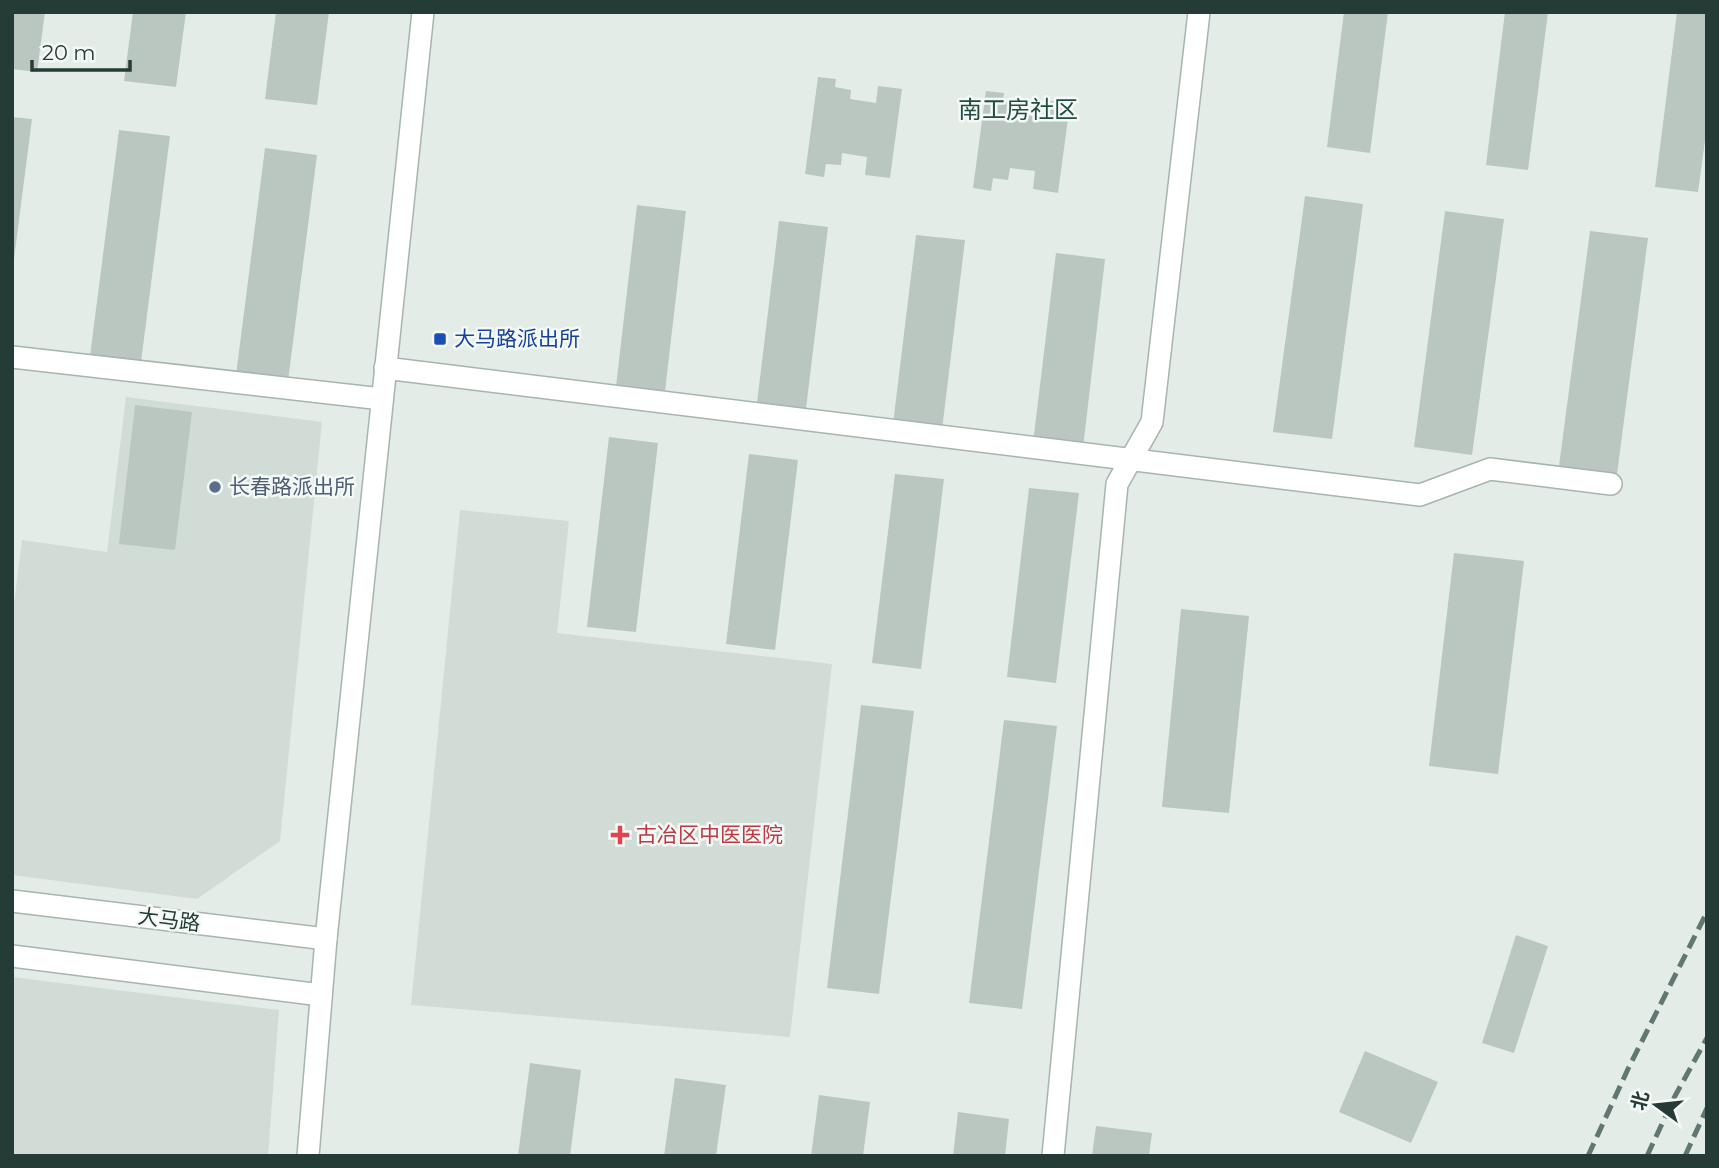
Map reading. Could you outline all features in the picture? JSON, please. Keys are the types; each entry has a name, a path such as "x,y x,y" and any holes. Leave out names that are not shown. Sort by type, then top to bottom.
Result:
{"street":[{"path":"308,1156 326,939 423,12"},
{"path":"1053,1156 1117,484 1152,422 1199,12"},
{"path":"12,357 382,399"},
{"path":"385,368 1420,495 1490,469 1611,484"},
{"name":"大马路","path":"12,901 326,939"},
{"path":"12,956 321,995"}],"shaded area":[{"path":"126,397 322,422 280,841 197,899 12,875 12,620 22,540 107,552"},
{"name":"古冶区中医医院","path":"460,510 569,521 557,633 832,664 790,1037 411,1005"},
{"path":"12,977 279,1010 268,1156 12,1156"}],"building":[{"path":"12,12 45,12 37,72 12,69"},
{"path":"133,12 186,12 176,87 124,81"},
{"path":"276,12 329,12 317,105 265,99"},
{"path":"1344,12 1388,12 1370,153 1327,147"},
{"path":"1505,12 1548,12 1528,170 1486,165"},
{"path":"1677,12 1707,12 1707,126 1698,192 1655,187"},
{"path":"818,77 836,79 835,87 851,90 850,99 876,103 878,86 902,89 890,178 865,175 867,157 842,153 841,165 826,164 824,177 805,174"},
{"path":"986,91 1004,93 1003,101 1018,104 1017,114 1043,117 1045,100 1070,104 1058,193 1033,189 1035,171 1010,168 1008,180 993,178 991,191 973,188"},
{"path":"12,117 32,119 14,259 12,259"},
{"path":"119,130 170,136 141,362 90,356"},
{"path":"265,148 317,155 288,381 236,375"},
{"path":"1305,196 1363,204 1332,439 1273,432"},
{"path":"637,205 686,211 664,400 615,395"},
{"path":"1445,211 1504,219 1472,455 1414,447"},
{"path":"779,221 828,227 805,417 756,411"},
{"path":"1590,231 1648,238 1617,474 1559,466"},
{"path":"916,235 965,240 942,430 893,424"},
{"path":"1056,253 1105,259 1083,448 1033,443"},
{"name":"长春路派出所","path":"135,405 192,412 175,550 119,544"},
{"path":"609,437 658,443 636,632 587,627"},
{"path":"749,454 798,460 775,650 726,644"},
{"path":"895,474 944,479 921,669 872,663"},
{"path":"1029,488 1079,493 1056,683 1007,677"},
{"path":"1454,553 1524,561 1498,774 1429,766"},
{"path":"1181,609 1249,616 1229,813 1162,807"},
{"path":"861,705 914,711 879,994 827,988"},
{"path":"1004,720 1057,726 1022,1009 969,1003"},
{"path":"1516,935 1548,946 1514,1053 1482,1043"},
{"path":"1365,1051 1438,1082 1411,1143 1339,1112"},
{"path":"530,1063 581,1070 570,1156 518,1156"},
{"path":"675,1078 726,1085 716,1156 664,1156"},
{"path":"819,1095 870,1102 863,1156 811,1156"},
{"path":"958,1112 1009,1119 1005,1156 953,1156"},
{"path":"1096,1126 1152,1133 1149,1156 1092,1156"}],"railway":[{"path":"1588,1156 1628,1069 1707,912"},
{"path":"1647,1156 1675,1096 1707,1038"},
{"path":"1685,1156 1707,1108"}],"place":[{"name":"大马路派出所","path":"440,339"},
{"name":"长春路派出所","path":"215,487"},
{"name":"古冶区中医医院","path":"620,835"}],"district":[{"name":"南工房社区","path":"1018,110"}]}
